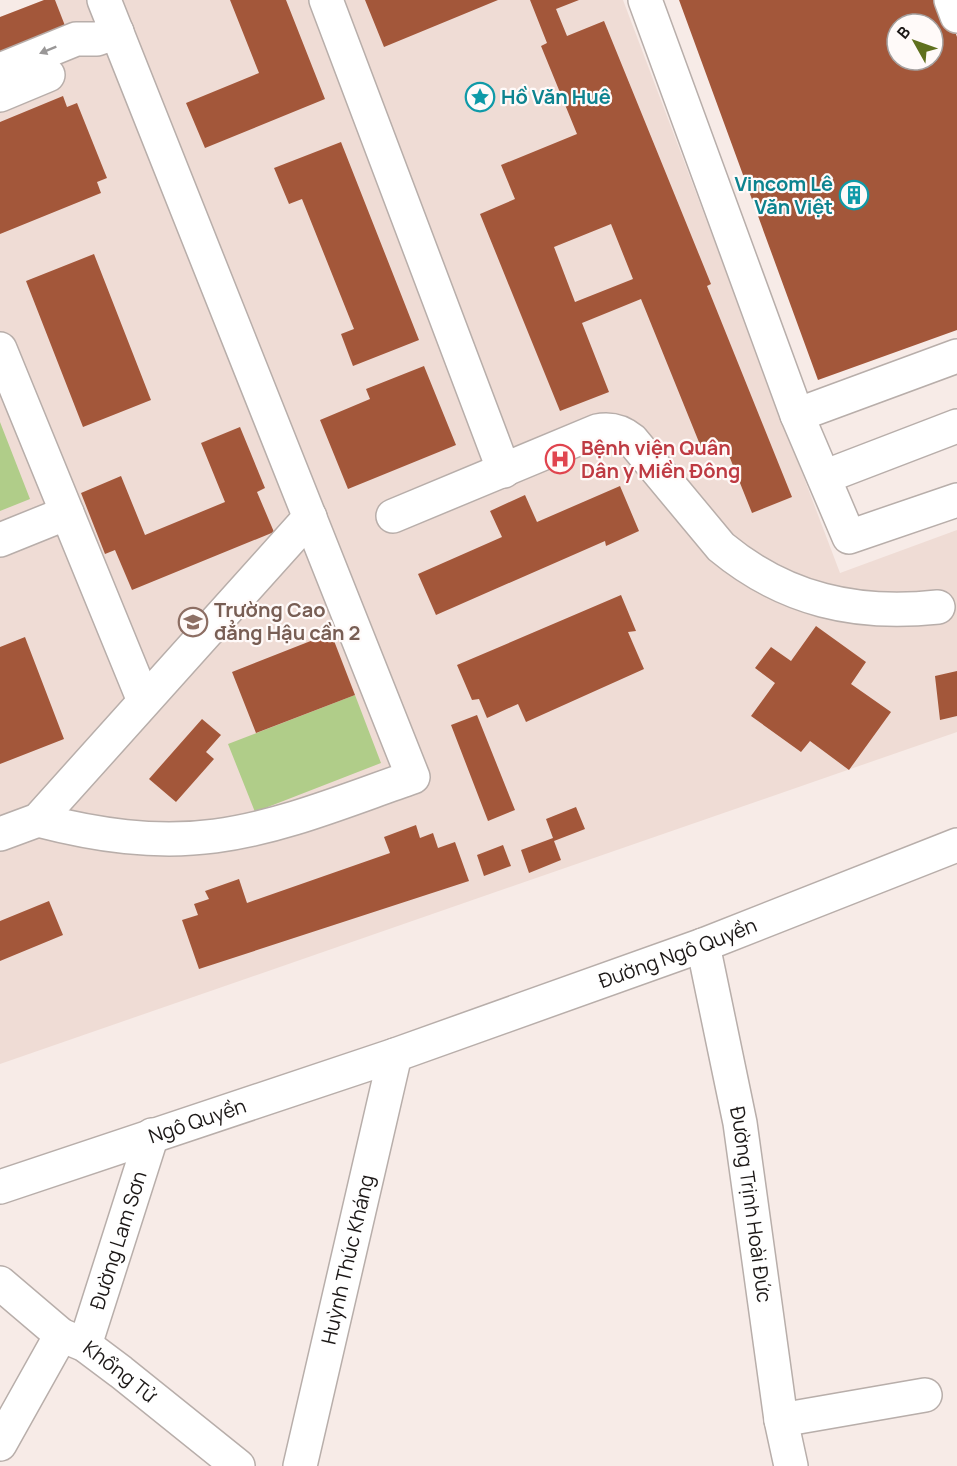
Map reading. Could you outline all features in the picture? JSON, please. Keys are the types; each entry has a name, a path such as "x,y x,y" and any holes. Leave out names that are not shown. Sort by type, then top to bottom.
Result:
{"street":[{"path":"38,820 74,830 119,837 147,839 215,836 277,823 413,777 310,517 107,35 104,0"},
{"path":"326,0 504,471"},
{"path":"645,0 797,415 849,537 957,500"},
{"path":"951,0 957,16"},
{"path":"0,70 76,39 107,35"},
{"path":"0,95 80,62 107,35"},
{"path":"0,349 144,701"},
{"path":"797,415 957,356"},
{"path":"824,477 957,426"},
{"path":"393,516 597,431 614,430 624,433 633,440 721,547 763,576 790,590 848,607 908,610 938,607"},
{"path":"0,540 67,513"},
{"path":"0,834 38,820 310,517"},
{"name":"Đường Ngô Quyền","path":"395,1055 703,945 957,845"},
{"name":"Đường Trịnh Hoài Đức","path":"703,945 740,1123 781,1420 791,1466"},
{"name":"Ngô Quyền","path":"0,1187 395,1055"},
{"name":"Huỳnh Thúc Kháng","path":"300,1466 395,1055"},
{"name":"Đường Lam Sơn","path":"0,1444 73,1340 152,1135"},
{"name":"Khổng Tử","path":"7,1300 121,1372 221,1460"},
{"path":"781,1420 924,1395"}],"shaded area":[{"path":"44,0 623,0 840,573 957,530 957,732 0,1064 0,17"}],"green space":[{"path":"0,422 30,499 0,511"},
{"path":"355,695 381,763 255,812 228,744"}],"building":[{"path":"44,0 55,0 69,36 0,64 0,17"},
{"path":"230,0 286,0 325,99 205,148 186,103 259,73"},
{"path":"365,0 498,0 384,47"},
{"path":"530,0 579,0 556,9 567,36 604,21 711,284 707,286 792,497 752,513 726,448 705,457 641,299 582,323 609,392 560,411 480,214 515,199 501,165 577,134 541,46 547,43","holes":["611,224 633,279 575,302 554,247"]},
{"name":"Vincom Lê Văn Việt","path":"679,0 944,0 957,37 957,330 818,380"},
{"path":"63,96 67,107 77,103 107,178 97,182 101,193 0,234 0,122"},
{"path":"341,142 419,340 353,366 341,334 354,329 302,199 289,204 274,168"},
{"path":"94,254 151,400 83,427 26,281"},
{"path":"424,366 456,445 348,489 320,420 370,399 366,389"},
{"path":"240,427 265,488 257,492 274,532 132,590 115,550 105,554 81,493 121,476 145,535 225,502 201,443"},
{"path":"620,486 639,531 606,546 605,541 436,615 418,574 502,537 490,511 525,495 537,522"},
{"path":"621,595 636,631 628,632 644,669 526,722 518,704 487,718 479,699 472,700 457,665"},
{"path":"816,626 866,662 851,684 891,712 849,770 810,741 801,752 751,716 775,683 755,668 771,647 791,661"},
{"path":"331,633 355,695 256,733 232,672"},
{"path":"25,637 64,739 0,764 0,647"},
{"path":"957,671 957,716 940,720 935,676"},
{"path":"477,715 515,810 488,821 451,725"},
{"path":"202,719 221,735 206,752 214,759 176,802 149,779"},
{"path":"576,807 585,829 554,841 561,860 529,873 521,850 553,838 546,819"},
{"path":"416,825 420,838 433,833 438,848 455,842 469,881 199,969 182,920 198,915 194,904 209,899 205,891 239,879 247,903 390,853 384,837"},
{"path":"503,845 511,866 484,876 477,855"},
{"path":"49,901 63,935 0,961 0,921"}],"place":[{"name":"Hồ Văn Huê","path":"480,97"},
{"name":"Vincom Lê Văn Việt","path":"854,195"},
{"name":"Bệnh viện Quân Dân y Miền Đông","path":"560,459"},
{"name":"Trường Cao đẳng Hậu cần 2","path":"193,622"}]}
